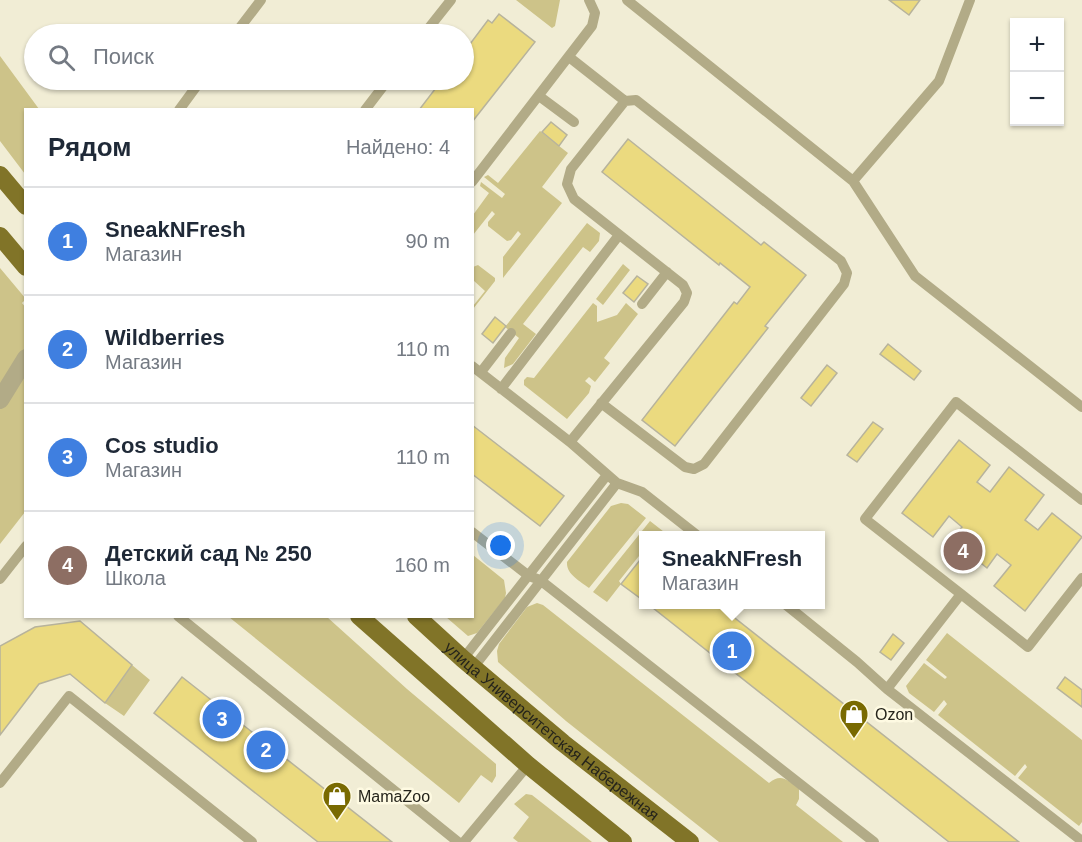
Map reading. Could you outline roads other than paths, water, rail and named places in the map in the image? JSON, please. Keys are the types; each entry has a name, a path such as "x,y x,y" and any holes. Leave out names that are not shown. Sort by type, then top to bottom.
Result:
{"main road":[{"path":"0,175 24,205"},
{"path":"0,236 24,265"},
{"path":"361,618 528,765 623,842"},
{"name":"улица Университетская Набережная","path":"418,618 468,664 690,842"}],"street":[{"path":"0,399 24,361"}],"lane":[{"path":"243,24 261,0"},
{"path":"432,24 451,0"},
{"path":"474,179 592,26 595,13 590,0"},
{"path":"627,0 853,181 915,276 1082,407"},
{"path":"853,181 939,81 970,0"},
{"path":"569,57 625,101 636,100 841,261 847,273 844,284 704,464 694,469 685,467 601,403"},
{"path":"180,108 194,90"},
{"path":"367,108 380,90"},
{"path":"539,96 574,122"},
{"path":"570,442 684,302 687,293 683,285 574,199 567,184 571,170 625,101"},
{"path":"501,389 619,236"},
{"path":"642,304 667,272"},
{"path":"511,333 476,369 570,442 617,483 642,492 692,531"},
{"path":"1082,500 956,402 865,519 1028,647 1082,578"},
{"path":"468,664 529,576 607,475"},
{"path":"468,664 540,580 617,483"},
{"path":"474,534 529,576 540,580 874,842"},
{"path":"0,579 24,549"},
{"path":"886,689 961,594"},
{"path":"791,609 857,662 886,689 1082,842"},
{"path":"180,618 458,842"},
{"path":"0,783 69,696 252,842"},
{"path":"464,842 528,765"}],"place":[{"name":"Детский сад № 250","path":"963,551"},
{"name":"SneakNFresh","path":"732,651"},
{"name":"Cos studio","path":"222,719"},
{"name":"Ozon","path":"854,740"},
{"name":"Wildberries","path":"266,750"},
{"name":"MamaZoo","path":"337,822"}]}
